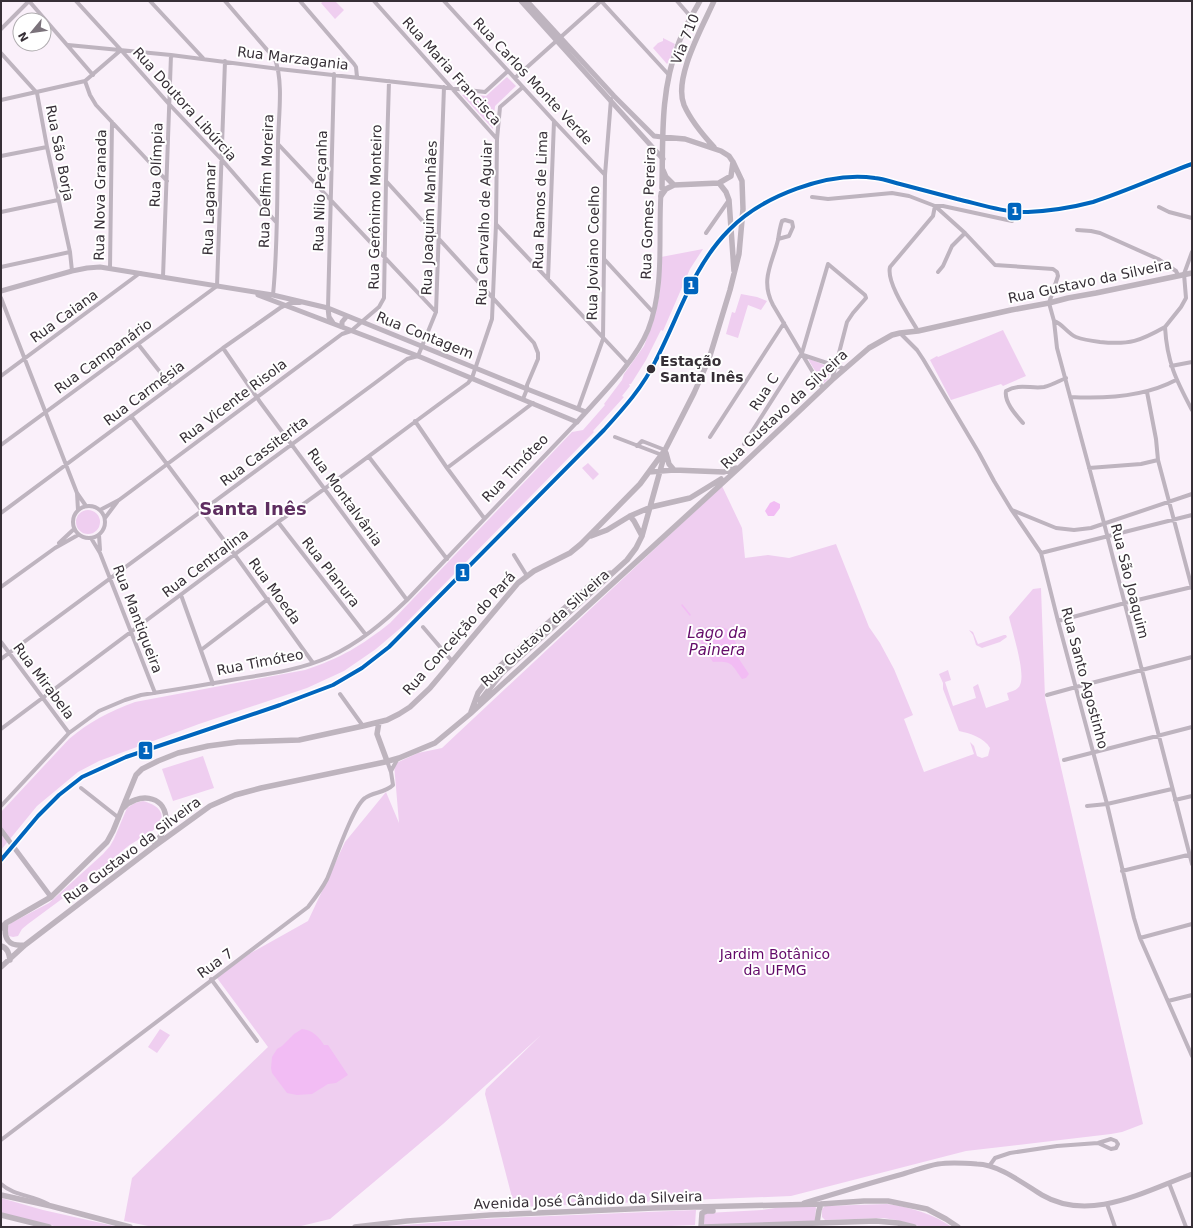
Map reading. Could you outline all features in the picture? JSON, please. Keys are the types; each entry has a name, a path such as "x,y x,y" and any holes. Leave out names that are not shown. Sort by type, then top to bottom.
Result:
{"main road":[{"name":"Rua Gomes Pereira","path":"662,188 662,137 665,98 669,75 678,44 700,1"},
{"name":"Via 710","path":"714,1 686,64 681,94 683,104 693,122 716,148"},
{"path":"661,196 666,189 674,185 719,183 731,176 733,162 726,154 716,148 685,139 662,137"},
{"name":"Rua Conceição do Pará","path":"1,928 6,923 51,896 107,842 133,781 142,769 178,753 208,746 238,742 299,740 379,722 399,714 430,688 518,583 527,576 570,553 588,537 640,484 664,453 694,393 709,358 734,275 742,233 743,209 742,181 733,162"},
{"path":"662,168 666,177 674,185"},
{"path":"719,183 726,192 729,200 734,275"},
{"name":"Rua Gustavo da Silveira","path":"1,967 25,945 152,848 210,806 235,795 260,788 398,758 434,743 470,714 832,380 869,348 892,335 900,333 918,332 1011,310 1192,273"},
{"path":"664,453 669,464 674,470"},
{"name":"Rua Gustavo da Silveira","path":"470,714 501,674 627,560 636,548 642,536 651,508 664,453"},
{"path":"649,472 674,470 724,472 738,468"},
{"path":"588,537 607,530 630,516 651,508 690,498 738,468"},
{"path":"630,516 642,536"},
{"path":"379,722 377,734 387,761"},
{"path":"121,810 126,805 145,797 161,806 166,823 163,831 152,848"},
{"path":"6,923 4,934 9,942 19,946 25,945"},
{"path":"1,946 8,951 10,960"},
{"path":"1,1195 51,1206 130,1227"},
{"name":"Avenida José Cândido da Silveira","path":"356,1227 407,1220 490,1215 654,1208 732,1207 888,1201 926,1209 958,1227"},
{"path":"817,1225 818,1210 821,1204"},
{"path":"701,1227 702,1212 725,1210 732,1207"},
{"path":"1,1215 49,1227"},
{"path":"704,1227 817,1225 876,1221 898,1223 914,1227"}],"street":[{"path":"1,28 29,1 93,75"},
{"name":"Rua Doutora Libúrcia","path":"76,1 222,160 277,223"},
{"path":"150,1 203,58"},
{"path":"225,1 275,59 279,68"},
{"path":"300,1 354,64 356,67 356,77"},
{"name":"Rua Maria Francisca","path":"374,1 497,139"},
{"name":"Rua Carlos Monte Verde","path":"444,1 554,121 606,175"},
{"path":"521,1 612,98 663,160"},
{"path":"527,1 558,39"},
{"path":"515,78 601,1 669,75"},
{"path":"677,1 691,17"},
{"name":"Rua Marzagania","path":"68,45 171,54 389,82 485,92 508,71"},
{"path":"1,100 85,82 121,50"},
{"name":"Rua São Borja","path":"1,53 37,93 70,252 72,271"},
{"name":"Rua Olímpia","path":"163,277 171,54"},
{"name":"Rua Lagamar","path":"217,286 224,61"},
{"name":"Rua Delfim Moreira","path":"272,295 277,223 279,68"},
{"name":"Rua Nilo Peçanha","path":"328,308 334,74"},
{"path":"85,82 92,100 167,181"},
{"name":"Rua Gerônimo Monteiro","path":"361,322 379,308 383,303 384,298 389,82"},
{"name":"Rua Joaquim Manhães","path":"422,347 436,312 444,87"},
{"name":"Rua Carvalho de Aguiar","path":"475,368 493,314 497,139 500,107 523,87"},
{"path":"612,98 654,136 662,137"},
{"name":"Rua Joviano Coelho","path":"578,409 603,339 606,175 612,98"},
{"name":"Rua Ramos de Lima","path":"548,279 554,121"},
{"name":"Rua Nova Granada","path":"110,268 112,122"},
{"path":"278,144 436,312"},
{"path":"1,156 47,147"},
{"path":"386,181 439,241 534,343 538,352 538,359 527,386 524,399"},
{"name":"Rua Gomes Pereira","path":"586,412 599,399 627,363 643,339 647,330 653,312 657,291 661,239 662,188"},
{"path":"812,197 828,199 892,193 909,196 936,206 943,206 1012,221"},
{"path":"1,212 58,200"},
{"path":"706,233 729,200"},
{"path":"936,206 965,233 995,265 1056,270 1058,276 1049,303"},
{"path":"918,332 893,286 889,271 890,267 933,216 936,206"},
{"path":"1159,207 1169,212 1192,218"},
{"path":"778,239 789,236 793,227 792,222 785,220 782,221 768,269 768,292 773,305 818,381 824,388"},
{"path":"496,224 627,363"},
{"path":"1077,230 1091,230 1100,233 1158,259 1181,275"},
{"path":"938,272 944,266 952,246 965,233"},
{"path":"1,267 70,252"},
{"path":"1054,321 1062,324 1069,332 1079,338 1126,344 1152,335 1165,327 1181,307 1186,298 1181,275 1192,252"},
{"path":"605,260 653,312"},
{"name":"Rua C","path":"744,444 803,354 828,264 865,295 866,298 853,312 847,322 835,366"},
{"name":"Rua Contagem","path":"1,290 91,267 110,268 272,295 304,303 312,303 328,308 527,390 586,412"},
{"name":"Rua Caiana","path":"1,376 140,273"},
{"name":"Rua Campanário","path":"1,445 217,286"},
{"name":"Rua Contagem","path":"252,292 418,356 577,422"},
{"path":"1,298 77,493 86,506"},
{"name":"Rua Carmésia","path":"1,512 222,348 285,306 304,303"},
{"name":"Rua São Joaquim","path":"1049,303 1054,321 1057,348 1125,603 1172,789 1191,854 1192,864"},
{"path":"328,308 329,317 334,324"},
{"path":"342,327 342,322 347,316"},
{"name":"Rua Vicente Risola","path":"100,510 119,500 342,334 352,331 361,322"},
{"path":"710,437 784,323"},
{"path":"1165,327 1171,366 1176,380 1192,410"},
{"name":"Rua Santo Agostinho","path":"900,333 917,350 923,359 1011,509 1041,553 1107,804 1122,871 1140,938 1192,1056"},
{"path":"138,344 171,386"},
{"path":"418,356 422,347"},
{"name":"Rua Montalvânia","path":"222,348 324,490 408,600"},
{"path":"803,354 845,369"},
{"name":"Rua Cassiterita","path":"1,659 407,359 418,356"},
{"path":"1171,366 1192,362"},
{"path":"832,380 835,366"},
{"path":"472,378 475,368"},
{"name":"Rua Centralina","path":"1,729 278,522 369,457 415,421 468,383 472,378"},
{"path":"1023,423 1013,412 1006,396 1006,391 1013,387 1020,386 1043,387 1066,378"},
{"path":"1070,397 1093,398 1147,392 1168,385 1176,380"},
{"path":"1058,621 1192,587 1158,460 1156,439 1147,392"},
{"path":"447,468 533,403"},
{"name":"Rua Timóteo","path":"1,806 69,733 99,711 141,695 291,670 313,663 342,650 366,635 387,620 408,600 586,412"},
{"name":"Rua Moeda","path":"131,416 268,599 313,663"},
{"path":"415,421 484,518"},
{"path":"615,437 636,446 642,441 664,453"},
{"path":"369,457 447,559"},
{"path":"1089,468 1141,464 1158,460"},
{"path":"77,493 78,510 73,519 74,529 78,535 87,538 92,538 99,535 104,528 105,518 100,510 91,506 86,506 78,510"},
{"path":"1011,509 1056,528 1074,530 1091,528 1192,494"},
{"name":"Rua Vicente Risola","path":"105,518 119,500"},
{"path":"1041,553 1192,515"},
{"name":"Rua Planura","path":"278,522 366,635"},
{"path":"1,587 54,548 74,529"},
{"path":"54,548 78,535"},
{"name":"Rua Mantiqueira","path":"99,535 100,553"},
{"name":"Rua Mantiqueira","path":"92,538 100,553 155,693"},
{"path":"514,555 527,576"},
{"path":"181,595 213,684"},
{"path":"201,650 268,599"},
{"path":"423,627 452,661"},
{"name":"Rua Mirabela","path":"1,642 69,733"},
{"path":"1047,695 1192,657"},
{"path":"340,694 363,726"},
{"path":"1064,760 1192,727"},
{"name":"Rua 7","path":"1,1140 308,906 315,898 326,880 354,814 364,798 386,790 393,785 391,772 398,758"},
{"path":"387,761 391,772"},
{"path":"81,788 118,818"},
{"path":"1087,806 1107,804 1172,789"},
{"path":"1175,800 1192,796"},
{"path":"1,830 51,896"},
{"path":"1122,871 1191,854"},
{"path":"1140,938 1192,924"},
{"path":"211,979 257,1041"},
{"path":"1168,1002 1192,995"},
{"path":"990,1165 996,1158 1010,1153 1057,1146 1098,1143"},
{"path":"802,1204 938,1164 990,1165 1053,1200 1079,1207 1107,1204 1131,1197 1192,1174"},
{"path":"1169,1183 1186,1227"},
{"path":"1,1184 7,1189 43,1201 51,1206"},
{"path":"821,1204 832,1195"},
{"path":"1107,1204 1115,1227"}],"green space":[{"path":"324,1 335,1 344,10 335,19 321,3"},
{"path":"663,38 675,44 667,64 653,48 658,43 663,41"},
{"path":"507,77 516,86 495,106 493,129 462,95 468,94 486,96"},
{"path":"703,249 690,269 663,331 661,330 646,360 631,384 629,384 630,386 622,396 624,397 593,431 594,432 403,626 376,649 344,671 307,688 199,724 99,761 78,772 37,806 1,850 1,812 69,739 84,727 117,709 135,702 305,670 350,651 390,623 572,432 583,430 605,405 604,404 644,346 652,325 660,293 661,257"},
{"path":"741,294 757,297 767,301 761,310 748,305 738,338 726,334 732,312 735,313"},
{"path":"1003,330 1026,376 1003,386 1001,384 951,400 930,360"},
{"path":"808,358 831,368 828,379 824,383 815,371"},
{"path":"588,463 599,474 593,480 582,468"},
{"name":"Jardim Botânico da UFMG","path":"722,486 742,528 745,558 768,555 789,558 836,544 869,627 880,643 894,669 913,715 904,719 924,772 974,754 970,742 974,746 977,756 982,758 988,756 990,748 988,744 981,739 959,731 939,674 948,670 951,680 945,682 953,706 976,698 973,687 978,684 986,708 1009,700 1007,693 1015,690 1020,685 1021,671 1009,617 1033,589 1041,588 1045,698 1143,1124 1122,1132 1111,1134 966,1151 791,1196 518,1207 513,1201 485,1094 486,1089 541,1035 443,1124 330,1219 297,1227 153,1227 124,1221 132,1178 268,1047 217,978 249,954 308,921 345,842 386,792 399,823 394,764 418,753 442,748"},
{"path":"88,510 93,511 99,517 99,527 93,533 88,534 83,533 77,527 76,522 77,517 83,511"},
{"path":"969,630 973,632 978,644 1004,635 1007,637 1000,642 982,648 976,645 973,635"},
{"path":"203,756 214,788 173,801 162,769"},
{"path":"143,801 156,807 161,813 162,816 159,825 127,847 97,873 28,924 22,929 18,936 9,936 6,928 11,923 49,903 103,854 114,839 127,808 135,803"},
{"path":"160,1029 170,1035 157,1053 148,1047"},
{"path":"1,1198 43,1210 119,1227 58,1227 1,1213"},
{"path":"887,1204 921,1212 937,1218 952,1227 922,1227 883,1218 825,1220 822,1217 822,1209 825,1206"},
{"path":"788,1206 815,1206 815,1222 706,1226 703,1224 704,1214 707,1213 762,1210"},
{"path":"696,1210 695,1225 647,1227 380,1227 481,1219"}],"water":[{"path":"774,501 780,504 780,508 774,516 768,516 765,511 770,503"},
{"name":"Lago da Painera","path":"719,626 727,629 736,643 737,656 749,674 746,678 742,679 731,664 724,662 713,662 702,647 699,631 706,627 710,628"},
{"path":"302,1029 312,1032 324,1045 328,1045 348,1075 336,1083 328,1084 312,1094 297,1095 287,1093 272,1073 271,1068 272,1057 277,1049"}],"waterway":[{"path":"682,605 690,615"}],"transit line":[{"name":"1","path":"1,860 38,816 59,795 82,777 126,757 280,705 333,685 362,668 389,647 604,430 626,405 651,370 696,275 716,244 729,230 759,207 777,197 817,182 837,178 857,177 882,179 1001,210 1019,212 1044,211 1093,202 1192,164"}],"place":[{"name":"Estação Santa Inês","path":"651,369"}],"district":[{"name":"Santa Inês","path":"253,509"}]}
